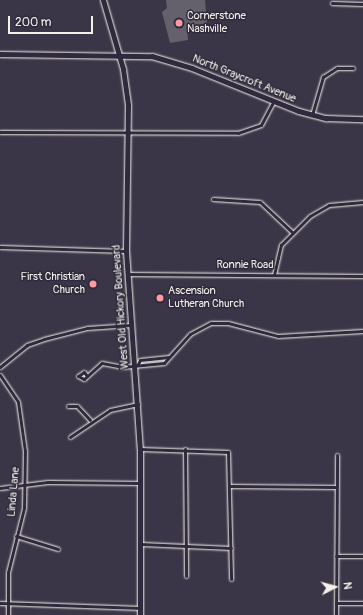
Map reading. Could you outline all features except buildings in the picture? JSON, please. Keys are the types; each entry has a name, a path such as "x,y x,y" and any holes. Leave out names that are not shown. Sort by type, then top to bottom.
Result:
{"main road":[{"name":"West Old Hickory Boulevard","path":"103,0 126,81 128,134 126,251 131,325 136,364 141,483 140,615"}],"street":[{"path":"332,3 363,4"},
{"name":"North Graycroft Avenue","path":"0,54 140,54 170,60 273,102 312,114 363,119"},
{"path":"312,114 320,82 326,73 337,68 353,68"},
{"path":"0,132 128,134 247,132 265,121 273,102"},
{"path":"213,199 260,202 292,232"},
{"path":"274,275 281,245 292,232 322,208 363,202"},
{"path":"0,247 126,251"},
{"name":"Ronnie Road","path":"127,274 363,276"},
{"path":"87,376 96,364 122,367 136,364 164,363 193,332 214,323 278,336 363,331"},
{"path":"0,367 27,345 87,328 131,325"},
{"path":"136,364 140,360 168,357"},
{"name":"Linda Lane","path":"0,376 16,398 20,413 25,484 8,572 8,615"},
{"path":"70,437 90,420 110,410 138,404"},
{"path":"68,406 77,406 90,420"},
{"path":"140,449 225,450 229,456 231,579"},
{"path":"185,449 186,576"},
{"path":"336,615 337,455"},
{"path":"0,488 25,484 141,483"},
{"path":"230,486 336,487"},
{"path":"16,536 58,549"},
{"path":"141,544 231,548"},
{"path":"336,556 363,556"},
{"path":"0,603 141,608"},
{"path":"336,603 363,604"}],"place":[{"name":"Cornerstone Nashville","path":"179,23"},
{"name":"First Christian Church","path":"93,284"},
{"name":"Ascension Lutheran Church","path":"160,298"}]}
